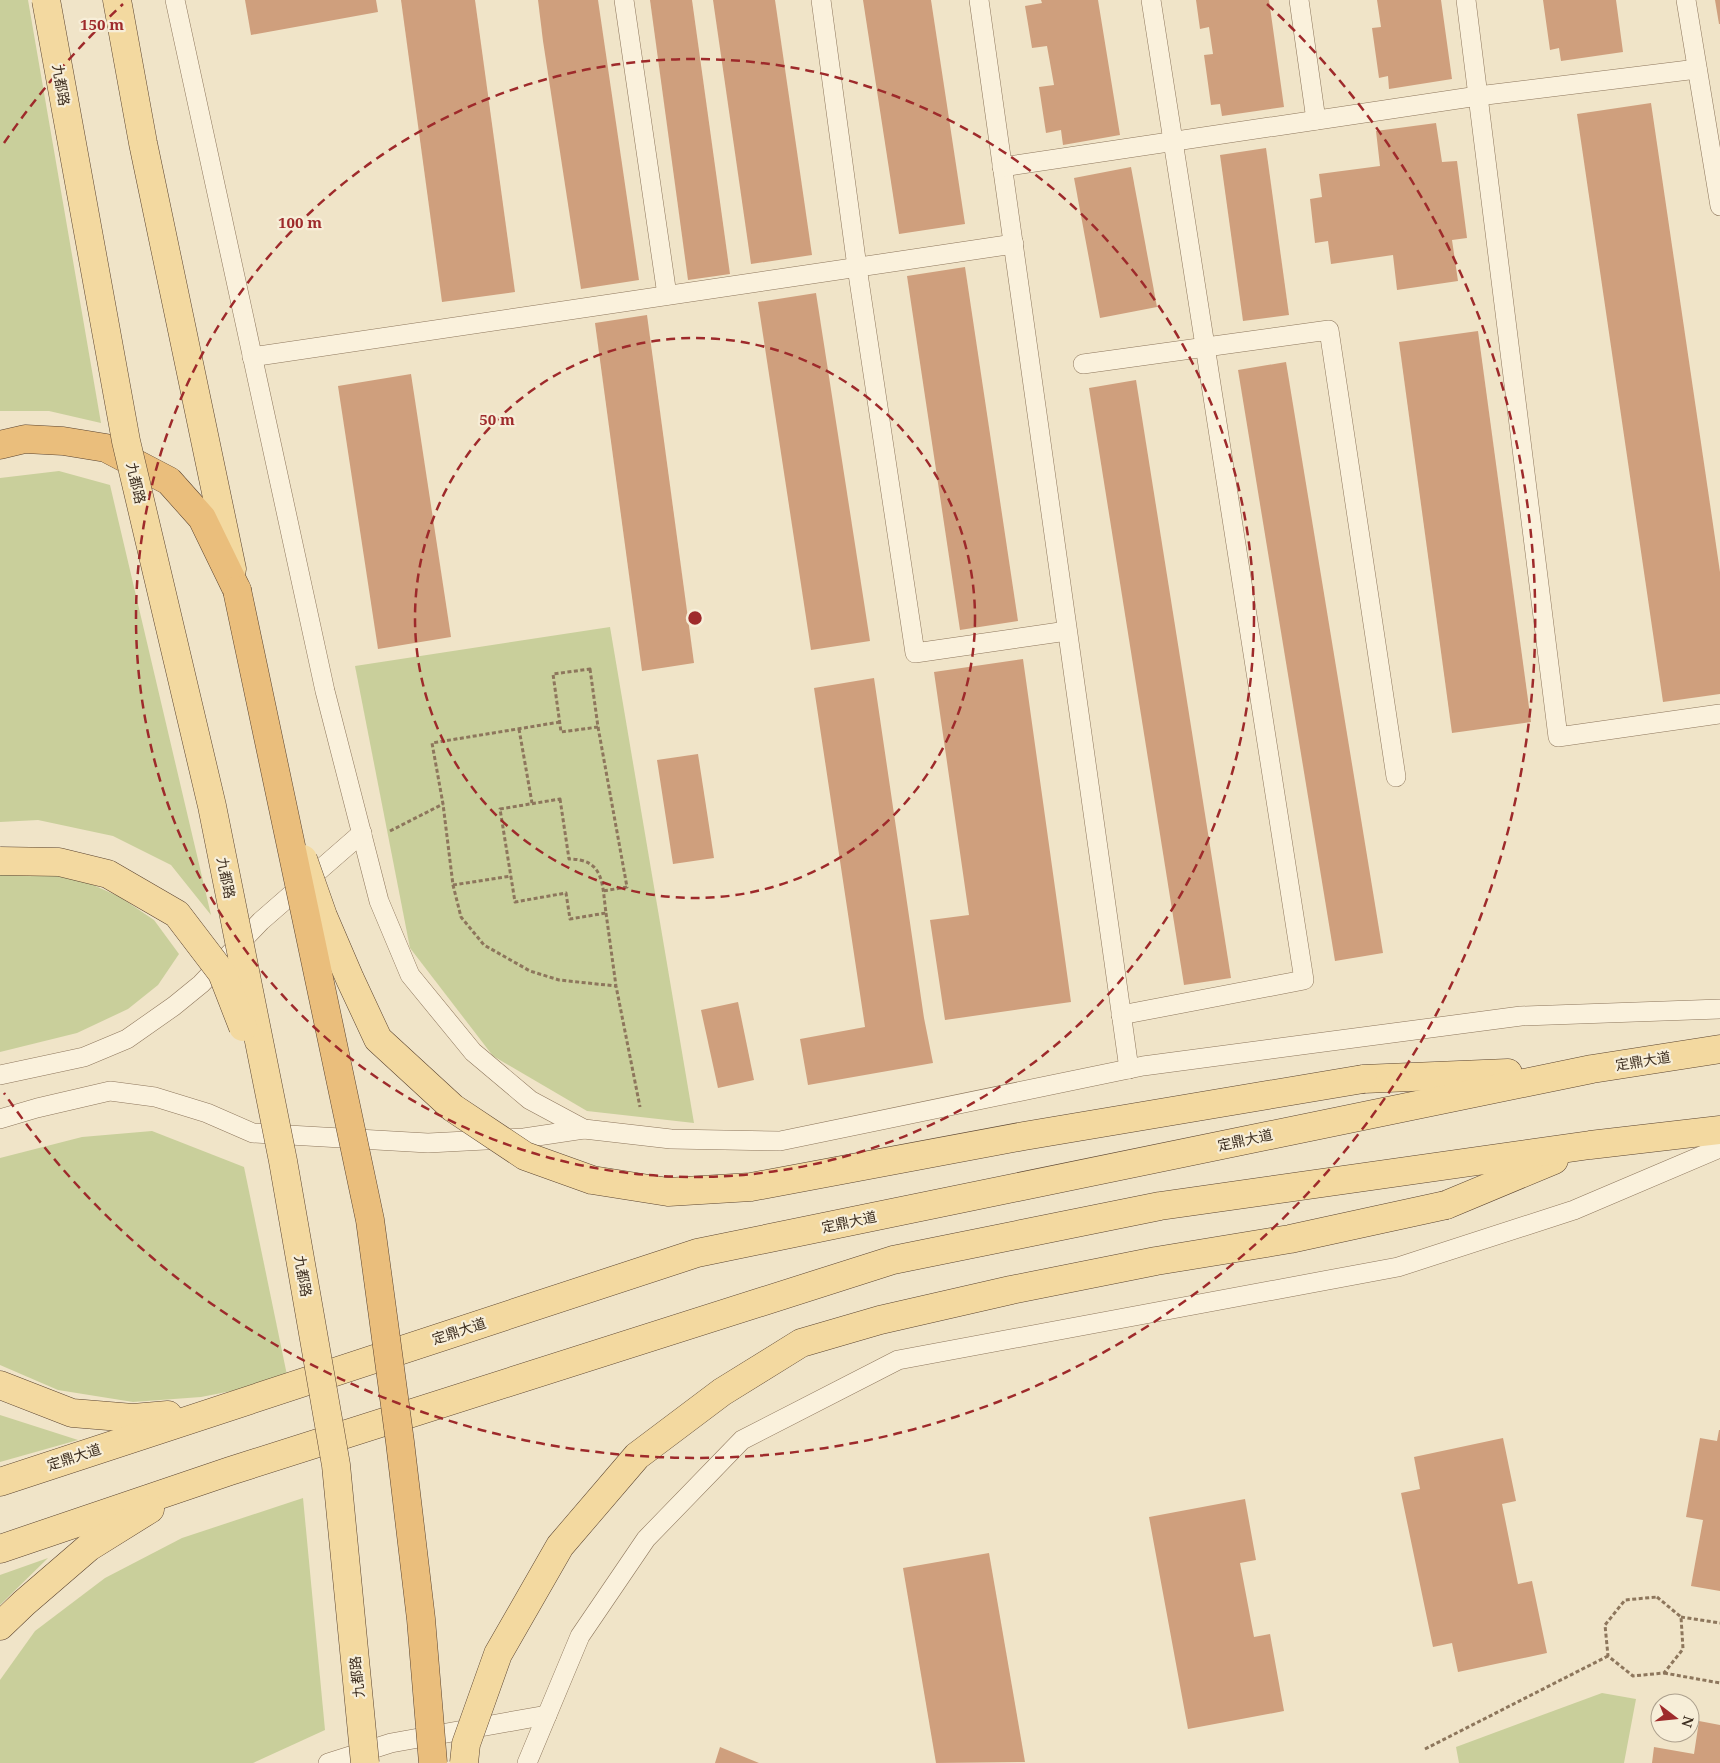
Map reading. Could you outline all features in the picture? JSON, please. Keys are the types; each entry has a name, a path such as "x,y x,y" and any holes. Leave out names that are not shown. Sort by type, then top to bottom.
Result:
{"highway":[{"path":"0,445 25,439 63,440 106,448 168,481 202,518 237,590 370,1220 421,1619 433,1763"}],"main road":[{"name":"九都路","path":"46,0 126,440 212,806 283,1161 336,1465 365,1763"},
{"path":"117,0 143,143 237,590"},
{"path":"277,784 323,916 378,1039 454,1108 517,1151 525,1156 592,1180 668,1192 751,1186 1024,1136 1363,1080 1592,1069"},
{"path":"0,861 59,862 108,874 177,914 222,973 247,1037 283,1161"},
{"name":"定鼎大道","path":"0,1482 697,1253 1592,1069 1720,1048"},
{"path":"0,1549 230,1471 893,1260 1160,1206 1590,1145 1720,1130"},
{"path":"464,1763 466,1744 498,1654 560,1546 637,1456 722,1392 801,1344 880,1320 1001,1292 1156,1261 1290,1239 1446,1205 1590,1145"},
{"path":"0,1385 72,1413 133,1418 219,1409"},
{"path":"0,1626 89,1547 162,1501 230,1471"}],"lane":[{"path":"175,0 325,691 379,901 410,975 473,1052 530,1100 584,1129"},
{"path":"624,0 667,296"},
{"path":"821,0 857,267 915,653 1067,631"},
{"path":"979,0 1129,1069"},
{"path":"1121,1015 1304,980 1151,0"},
{"path":"1299,0 1316,120"},
{"path":"1466,0 1558,737 1720,714"},
{"path":"1686,0 1720,206"},
{"path":"1002,166 1478,96 1697,69"},
{"path":"252,357 1014,244"},
{"path":"1083,364 1329,330 1396,778"},
{"path":"0,1075 84,1057 127,1039 174,1006 200,984 260,921 362,833"},
{"path":"0,1119 37,1108 110,1091 155,1097 208,1113 253,1133 428,1143 524,1138 584,1129 671,1139 780,1141 1143,1066 1521,1016 1720,1009"},
{"path":"527,1763 580,1636 646,1539 742,1440 898,1360 1398,1267 1574,1210 1720,1148"},
{"path":"328,1763 391,1743 547,1715"}],"path":[{"path":"598,727 561,732 554,674 590,669 598,727 627,887 603,891"},
{"path":"560,722 432,743 443,804 453,885 461,917 484,945 530,971 559,980 616,986"},
{"path":"519,729 532,804"},
{"path":"606,913 570,919 566,893 515,902 500,809 560,799 569,859 584,860 600,874 603,891 616,986 641,1111"},
{"path":"385,833 443,804"},
{"path":"453,885 511,876"},
{"path":"1720,1623 1680,1618 1657,1597 1625,1600 1605,1625 1608,1656 1633,1676 1664,1673 1720,1683"},
{"path":"1664,1673 1683,1649 1680,1618"},
{"path":"1425,1749 1608,1656"}],"green space":[{"path":"0,0 28,0 101,423 49,411 0,411"},
{"path":"59,471 110,485 211,915 171,865 113,836 38,820 0,822 0,478"},
{"path":"610,627 694,1123 587,1111 493,1056 410,948 355,666"},
{"path":"41,873 80,879 120,897 154,920 179,954 158,985 128,1009 77,1033 0,1052 0,874"},
{"path":"152,1131 244,1167 288,1380 201,1397 133,1402 58,1390 0,1365 0,1158 82,1137"},
{"path":"0,1415 78,1440 0,1462"},
{"path":"303,1498 325,1730 253,1763 0,1763 0,1680 35,1631 105,1578 182,1538"},
{"path":"48,1558 0,1605 0,1575"},
{"path":"1602,1693 1636,1699 1624,1763 1459,1763 1456,1747"}],"building":[{"path":"245,0 376,0 378,12 251,35"},
{"path":"401,0 475,0 515,292 442,302"},
{"path":"538,0 598,0 639,280 581,289"},
{"path":"650,0 692,0 730,274 688,280"},
{"path":"713,0 775,0 812,255 751,264"},
{"path":"863,0 931,0 965,224 899,234"},
{"path":"1041,0 1098,0 1120,135 1063,145 1061,130 1046,133 1039,87 1054,85 1047,46 1032,48 1025,6 1042,3"},
{"path":"1196,0 1269,0 1284,107 1222,116 1220,104 1211,105 1204,55 1213,54 1209,27 1200,29"},
{"path":"1377,0 1441,0 1452,79 1389,89 1388,76 1379,78 1372,28 1381,27"},
{"path":"1543,0 1616,0 1623,52 1561,61 1559,48 1550,50"},
{"path":"1715,0 1720,0 1720,24 1719,24"},
{"path":"1651,103 1720,572 1720,694 1663,702 1577,114"},
{"path":"1436,123 1442,162 1457,161 1467,238 1452,240 1458,281 1397,290 1393,255 1331,264 1328,241 1315,243 1310,199 1322,197 1319,174 1380,166 1376,131"},
{"path":"1266,148 1289,315 1243,321 1220,155"},
{"path":"1131,167 1157,307 1100,318 1074,178"},
{"path":"965,267 1018,621 960,630 907,276"},
{"path":"816,293 870,641 811,650 758,302"},
{"path":"647,315 694,663 642,671 595,323"},
{"path":"1478,331 1531,722 1452,733 1399,342"},
{"path":"1286,362 1383,953 1335,961 1238,370"},
{"path":"411,374 451,637 378,649 338,386"},
{"path":"1136,380 1231,978 1184,985 1089,388"},
{"path":"1023,659 1071,1002 945,1020 930,920 969,915 934,672"},
{"path":"874,678 924,1018 933,1063 808,1085 800,1039 865,1027 814,688"},
{"path":"698,754 714,858 673,864 657,760"},
{"path":"738,1002 754,1080 718,1088 701,1010"},
{"path":"1719,1430 1720,1591 1691,1586 1703,1520 1686,1517 1700,1438 1717,1441"},
{"path":"1503,1438 1516,1501 1502,1504 1518,1584 1532,1581 1547,1653 1458,1672 1452,1643 1433,1647 1401,1493 1420,1489 1414,1457"},
{"path":"1245,1499 1256,1560 1240,1563 1254,1637 1270,1634 1284,1711 1188,1729 1149,1517"},
{"path":"989,1553 1025,1762 936,1763 903,1568"},
{"path":"1700,1721 1720,1725 1720,1763 1652,1763 1654,1747 1694,1754 1696,1743 1700,1743"},
{"path":"720,1747 759,1763 715,1763"}]}
